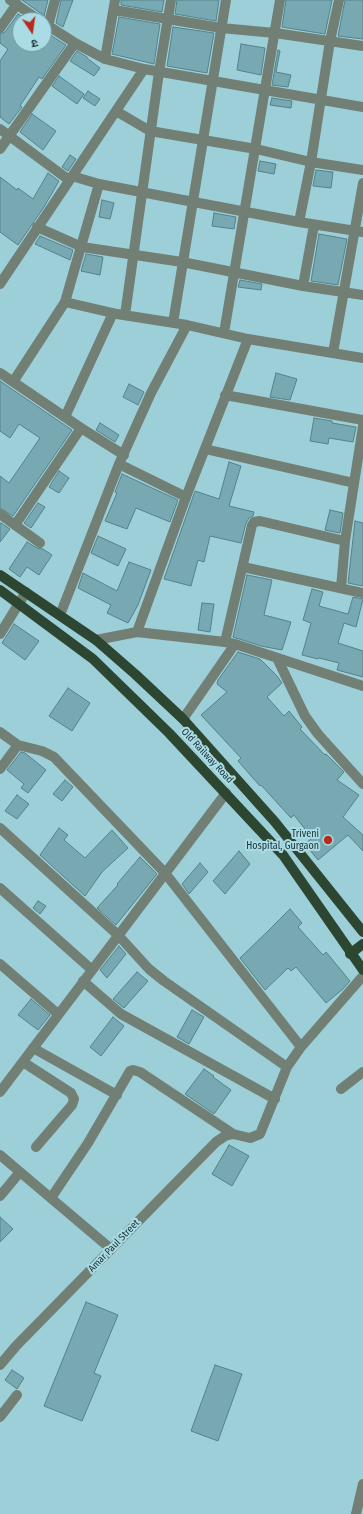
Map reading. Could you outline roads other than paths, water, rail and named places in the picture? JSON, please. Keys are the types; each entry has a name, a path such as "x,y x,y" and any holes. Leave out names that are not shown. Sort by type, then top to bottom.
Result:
{"main road":[{"name":"Old Railway Road","path":"0,575 96,640 183,719 275,822 362,928"},
{"name":"Old Railway Road","path":"0,590 93,659 169,733 283,855 350,954 363,970"},
{"path":"350,954 363,944"}],"street":[{"path":"49,12 55,0"},
{"path":"124,315 150,131 171,0"},
{"path":"173,323 226,0"},
{"path":"224,333 280,0"},
{"path":"299,222 311,162 330,41 339,0"},
{"path":"0,28 14,2 28,12"},
{"path":"105,59 115,5 168,19 221,28 275,32 363,46"},
{"path":"52,28 75,43 105,59 144,69 363,107"},
{"path":"0,149 75,43"},
{"path":"0,284 144,69"},
{"path":"116,111 150,131 256,149 311,162 363,170"},
{"path":"0,129 70,178 314,225 359,232"},
{"path":"333,353 359,232 363,183"},
{"path":"13,382 65,302 99,184"},
{"path":"303,286 314,225"},
{"path":"37,227 82,247 182,262 303,286 363,295"},
{"path":"65,302 113,313 187,325 248,338 363,358"},
{"path":"65,417 113,313"},
{"path":"60,615 119,464 151,393 187,325"},
{"path":"137,632 186,497 248,338"},
{"path":"0,373 124,455"},
{"path":"225,394 363,420"},
{"path":"341,588 345,540 363,426"},
{"path":"16,525 81,428"},
{"path":"205,449 354,483"},
{"path":"119,464 186,497"},
{"path":"0,514 40,543"},
{"path":"183,719 230,643 243,567 252,525 254,522 258,521 345,540"},
{"path":"243,567 363,593"},
{"path":"0,634 26,592"},
{"path":"96,640 137,632 230,643 363,686"},
{"path":"277,658 306,716 322,739 363,784"},
{"path":"0,732 18,744 42,751 54,757 165,873 301,1047"},
{"path":"0,770 18,744"},
{"path":"0,1092 84,981 91,969 226,793"},
{"path":"0,828 118,935 149,969 287,1067"},
{"path":"0,888 91,969"},
{"path":"0,964 58,1014"},
{"path":"51,1198 88,1143 130,1071 136,1070 233,1134 250,1138 260,1134 287,1067 301,1047 363,976"},
{"path":"84,981 121,1014 275,1099"},
{"path":"33,1048 117,1095"},
{"path":"23,1062 70,1093 74,1100 72,1105 36,1147"},
{"path":"341,1089 363,1072"},
{"name":"Amar Paul Street","path":"0,1365 216,1142 225,1136 233,1134"},
{"path":"0,1155 111,1249"},
{"path":"0,1196 20,1172"},
{"path":"0,1417 17,1395"},
{"path":"356,1514 363,1484"}],"place":[{"name":"Triveni Hospital, Gurgaon","path":"328,840"}]}
